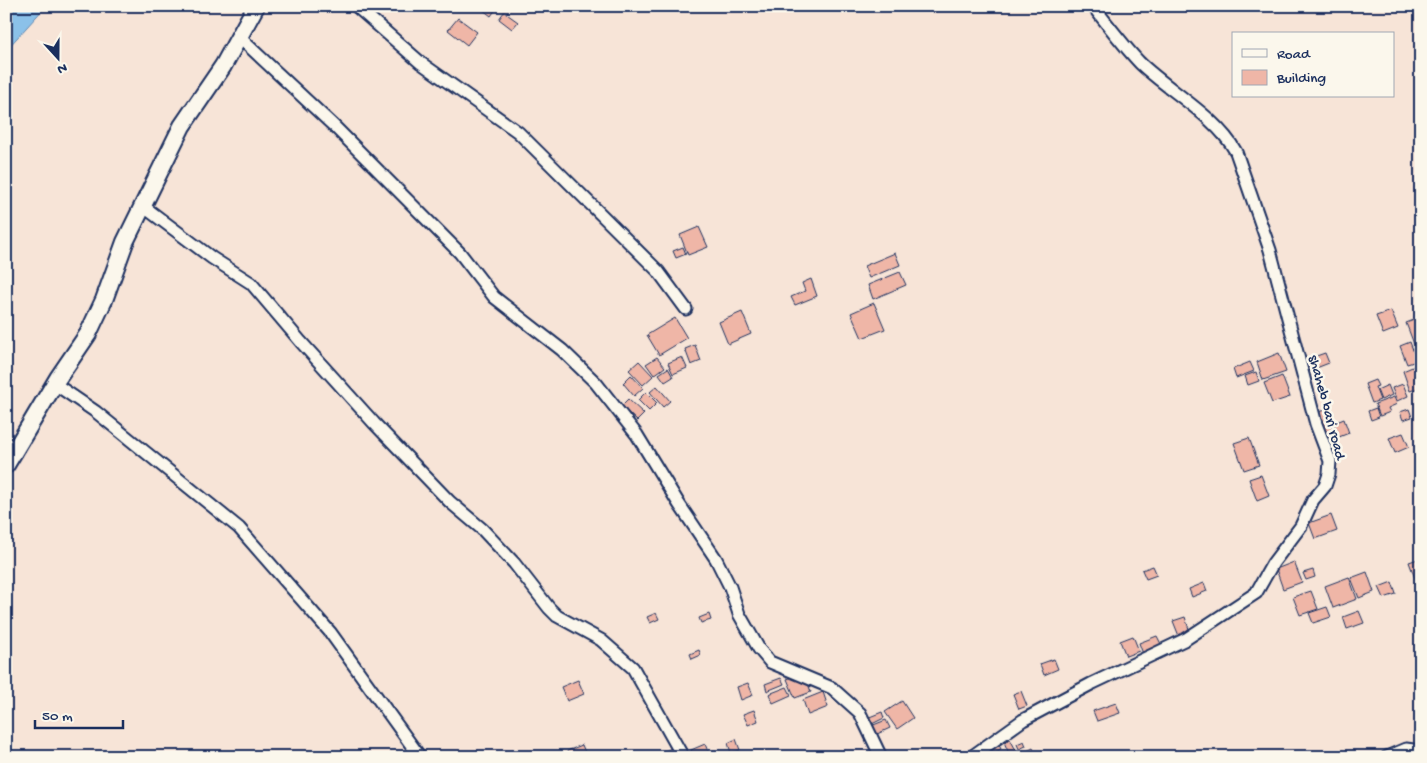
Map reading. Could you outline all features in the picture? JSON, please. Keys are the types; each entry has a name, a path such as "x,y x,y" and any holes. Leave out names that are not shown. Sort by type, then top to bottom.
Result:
{"street":[{"path":"6,465 88,334 104,300 125,242 182,126 222,66 256,6"},
{"path":"356,6 422,63 518,132 658,271 686,309"},
{"name":"shaheb bari road","path":"971,757 1023,720 1091,684 1186,638 1256,593 1274,563 1301,526 1313,500 1325,486 1329,474 1330,461 1316,424 1270,250 1236,152 1229,140 1141,63 1093,6"},
{"path":"239,37 334,126 460,253 494,296 562,350 596,383 637,435 679,504 716,559 730,587 739,614 759,649 770,662 832,688 860,713 881,757"},
{"path":"143,206 212,258 251,283 374,423 450,502 514,562 549,608 557,616 601,640 633,668 683,757"},
{"path":"55,384 96,412 239,528 330,632 420,757"},
{"path":"1387,757 1406,749 1421,751"}],"water":[{"path":"6,6 46,6 6,50"}],"building":[{"path":"478,6 498,6 491,16"},
{"path":"504,12 518,22 512,29 499,19"},
{"path":"458,18 477,32 467,45 448,30"},
{"path":"699,227 708,247 688,255 680,235"},
{"path":"683,247 686,254 676,258 673,251"},
{"path":"895,253 900,265 869,278 864,266"},
{"path":"900,272 906,285 873,299 868,285"},
{"path":"811,279 817,296 795,305 791,297 805,291 802,283"},
{"path":"874,303 885,329 862,338 851,313"},
{"path":"1391,311 1398,328 1383,334 1376,316"},
{"path":"742,312 751,334 728,344 719,322"},
{"path":"675,318 687,338 659,355 647,335"},
{"path":"1414,320 1421,337 1421,342 1414,344 1406,323"},
{"path":"1410,342 1417,361 1407,364 1400,346"},
{"path":"695,345 701,361 691,365 685,349"},
{"path":"1279,353 1286,372 1263,380 1257,362"},
{"path":"1325,353 1329,363 1306,372 1302,361"},
{"path":"657,357 665,367 654,375 646,364"},
{"path":"682,357 687,368 673,374 668,363"},
{"path":"639,361 653,376 643,385 629,370"},
{"path":"1250,362 1254,371 1236,378 1233,369"},
{"path":"1417,365 1421,376 1421,387 1410,391 1403,371"},
{"path":"668,368 673,377 665,382 659,374"},
{"path":"1256,372 1259,381 1248,385 1245,376"},
{"path":"631,375 643,388 634,396 623,383"},
{"path":"1282,376 1290,397 1272,403 1264,383"},
{"path":"1375,380 1378,386 1375,387 1380,400 1372,403 1365,384"},
{"path":"1403,384 1408,396 1397,401 1392,388"},
{"path":"1388,385 1392,395 1381,400 1377,390"},
{"path":"657,386 670,401 663,407 650,392"},
{"path":"646,392 657,403 649,411 638,400"},
{"path":"1394,397 1397,404 1388,408 1390,412 1380,416 1375,404"},
{"path":"628,399 644,414 637,421 621,406"},
{"path":"1376,408 1379,417 1371,420 1368,411"},
{"path":"1409,409 1412,417 1403,420 1400,412"},
{"path":"1325,410 1337,442 1329,445 1317,413"},
{"path":"1344,419 1349,433 1339,437 1334,423"},
{"path":"1403,433 1409,447 1395,453 1389,438"},
{"path":"1249,438 1259,465 1244,470 1234,443"},
{"path":"1261,475 1269,496 1257,501 1249,479"},
{"path":"1331,515 1337,531 1315,539 1309,523"},
{"path":"1421,558 1421,579 1416,581 1409,562"},
{"path":"1294,562 1302,582 1283,589 1276,569"},
{"path":"1153,566 1157,575 1146,579 1142,570"},
{"path":"1313,570 1315,577 1306,580 1303,573"},
{"path":"1367,572 1374,592 1359,598 1351,578"},
{"path":"1349,577 1357,599 1333,608 1325,586"},
{"path":"1392,582 1396,594 1384,598 1379,587"},
{"path":"1204,583 1207,591 1192,597 1189,589"},
{"path":"1311,591 1318,609 1300,615 1293,597"},
{"path":"1327,607 1331,617 1313,623 1309,613"},
{"path":"1359,611 1364,623 1347,629 1343,617"},
{"path":"656,613 659,619 650,623 647,617"},
{"path":"709,614 711,620 701,623 699,618"},
{"path":"1185,617 1190,632 1179,636 1173,621"},
{"path":"1133,636 1139,651 1126,656 1120,641"},
{"path":"1157,636 1162,646 1143,654 1139,643"},
{"path":"699,650 701,655 692,659 690,654"},
{"path":"1054,659 1058,669 1044,675 1040,664"},
{"path":"804,672 811,692 795,698 787,679"},
{"path":"781,678 784,684 767,691 765,684"},
{"path":"578,680 584,694 567,701 561,687"},
{"path":"748,683 753,695 741,700 737,687"},
{"path":"787,687 791,695 773,703 769,694"},
{"path":"1021,691 1027,706 1019,709 1013,694"},
{"path":"823,692 828,707 808,715 803,700"},
{"path":"902,701 913,718 897,729 885,712"},
{"path":"1116,703 1120,713 1097,721 1093,711"},
{"path":"754,710 758,721 748,725 743,714"},
{"path":"882,712 884,718 870,725 867,718"},
{"path":"886,720 890,728 875,735 871,726"},
{"path":"736,739 740,750 731,753 728,743"},
{"path":"1010,739 1017,752 1010,756 1004,742"},
{"path":"1024,741 1026,746 1019,749 1017,744"},
{"path":"998,743 1001,749 993,753 990,747"},
{"path":"705,744 709,754 694,757 691,750"},
{"path":"582,745 587,757 569,757 567,751"},
{"path":"674,747 678,757 659,757 658,754"},
{"path":"1033,748 1037,757 1020,757 1019,755"}]}
